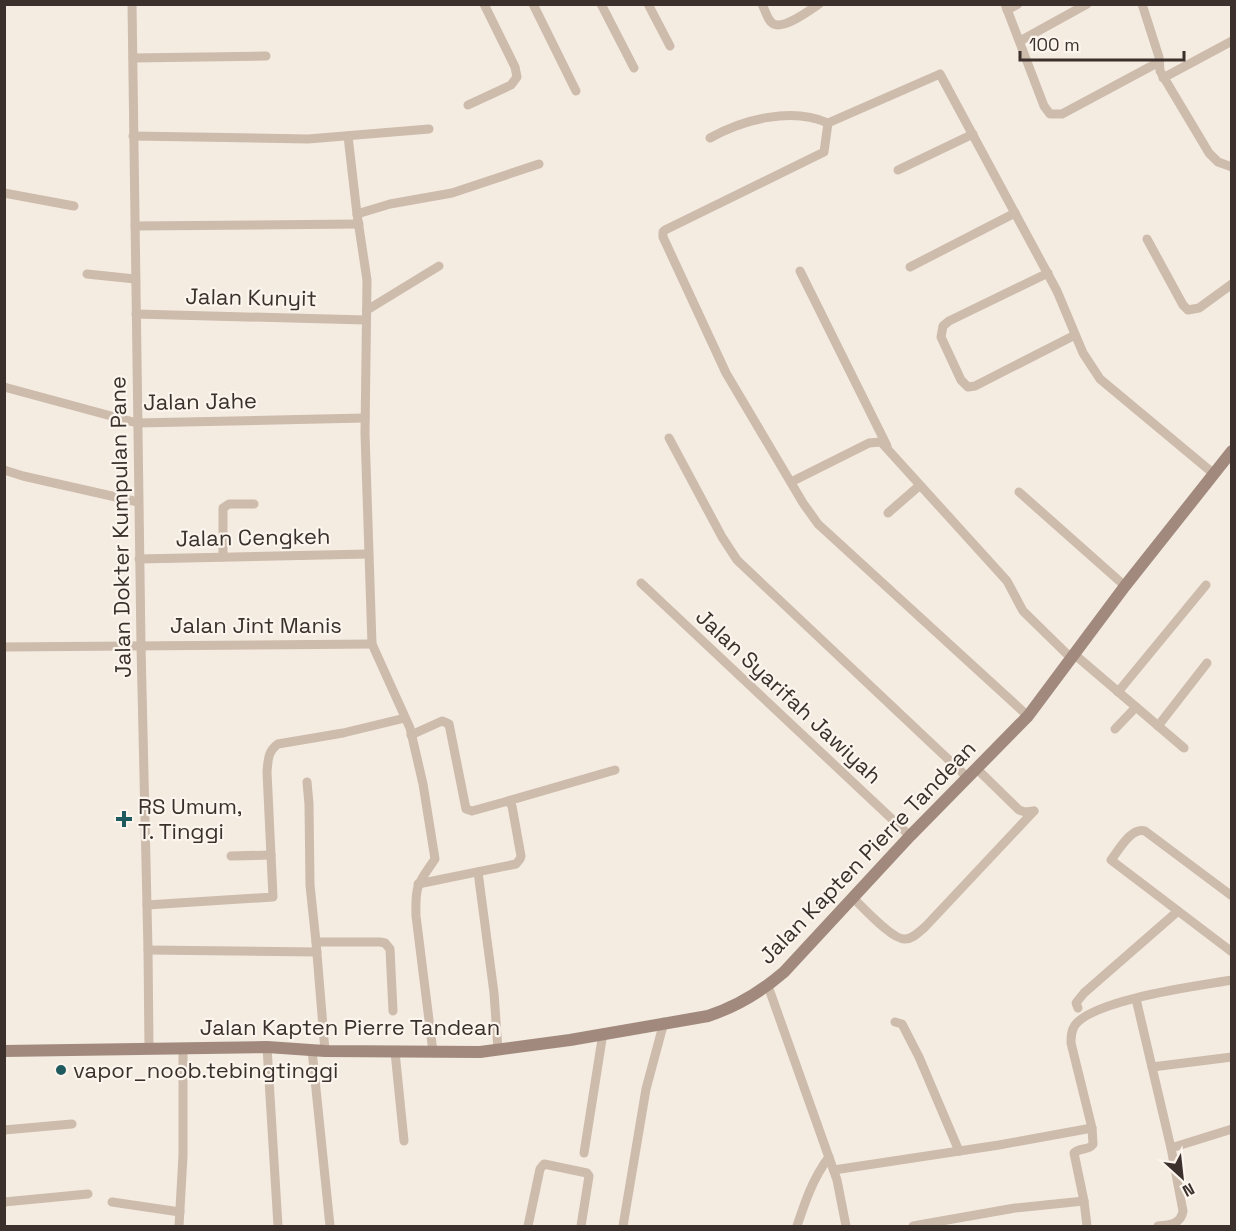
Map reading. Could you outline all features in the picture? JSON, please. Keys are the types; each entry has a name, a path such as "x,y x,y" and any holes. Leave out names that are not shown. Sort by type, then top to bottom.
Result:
{"main road":[{"name":"Jalan Kapten Pierre Tandean","path":"4,1051 267,1047 395,1052 480,1052 570,1040 708,1016 722,1011 768,986 784,972 971,772 1028,716 1125,586 1232,451"}],"street":[{"name":"Jalan Dokter Kumpulan Pane","path":"132,4 138,502 149,1049"},
{"path":"468,105 511,85 517,77 515,67 484,4"},
{"path":"533,4 576,92"},
{"path":"601,4 634,68"},
{"path":"648,4 670,46"},
{"path":"762,4 771,23 776,26 785,25 819,4"},
{"path":"1018,4 1006,7 1044,106 1050,114 1062,114 1159,62"},
{"path":"1020,41 1087,4"},
{"path":"1142,4 1163,78 1209,153 1218,162 1232,167"},
{"path":"1163,78 1232,41"},
{"path":"133,58 266,56"},
{"path":"711,138 751,122 793,115 817,118 828,123 940,74 1048,273 1083,353 1100,379 1214,474"},
{"path":"828,123 824,152 663,232 667,246 726,373 818,524 1028,716"},
{"path":"133,136 308,139 429,129"},
{"path":"898,170 973,134"},
{"path":"348,136 365,263 367,315 365,418 372,644 411,735 423,784 435,859 418,884 416,916 433,1052"},
{"path":"135,226 358,219 390,204 452,193 539,164"},
{"path":"4,193 74,206"},
{"path":"910,267 1015,213"},
{"path":"1147,239 1183,305 1188,310 1199,308 1232,284"},
{"path":"367,315 439,266"},
{"path":"800,271 889,449"},
{"path":"1048,273 949,321 943,326 941,337 961,380 968,387 975,386 1075,335"},
{"path":"87,274 135,279"},
{"name":"Jalan Kunyit","path":"136,314 367,315"},
{"name":"Jalan Jahe","path":"4,387 137,423 365,418"},
{"path":"669,438 722,537 737,560 971,772 1019,810 1034,811 926,927 913,937 903,940 894,936 852,897"},
{"path":"791,482 869,443 881,442 1007,581 1023,611 1072,656 1184,748"},
{"path":"4,470 138,502"},
{"path":"888,513 919,486"},
{"path":"1019,492 1125,586"},
{"path":"223,557 223,508 229,504 254,504"},
{"name":"Jalan Cengkeh","path":"139,559 369,554"},
{"name":"Jalan Syarifah Jawiyah","path":"641,583 910,836"},
{"path":"1118,692 1206,585"},
{"name":"Jalan Jint Manis","path":"4,647 372,644"},
{"path":"1158,726 1207,663"},
{"path":"1115,729 1136,707"},
{"path":"147,905 273,897 267,772 271,749 278,744 344,733 405,718"},
{"path":"411,735 442,721 449,724 465,806 469,811 615,770"},
{"path":"307,782 310,885 317,947 318,1050 330,1227"},
{"path":"418,884 516,864 520,859 512,806 508,801"},
{"path":"1232,896 1140,829 1134,832 1111,860 1232,952"},
{"path":"231,856 271,855"},
{"path":"478,872 494,993 498,1050"},
{"path":"1078,1008 1076,1003 1084,993 1178,911"},
{"path":"148,950 317,947 380,942 388,945 390,949 393,1011"},
{"path":"1087,1227 1074,1153 1088,1149 1094,1144 1073,1055 1072,1032 1075,1025 1084,1017 1113,1005 1164,991 1232,980"},
{"path":"768,986 834,1170 846,1227"},
{"path":"1136,999 1171,1148 1182,1211 1182,1218 1178,1222 1162,1226"},
{"path":"623,1227 646,1089 664,1022"},
{"path":"896,1022 902,1024 920,1057 959,1151"},
{"path":"584,1153 603,1033"},
{"path":"267,1047 279,1227"},
{"path":"179,1227 183,1048"},
{"path":"395,1052 404,1141"},
{"path":"1152,1067 1232,1057"},
{"path":"4,1130 72,1124"},
{"path":"834,1170 1092,1128"},
{"path":"1171,1148 1232,1129"},
{"path":"797,1227 810,1189 829,1157"},
{"path":"528,1227 540,1168 544,1164 586,1173 589,1176 582,1227"},
{"path":"4,1202 88,1194"},
{"path":"913,1227 1015,1208 1084,1201"},
{"path":"112,1202 180,1212"}],"place":[{"name":"RS Umum, T. Tinggi","path":"124,819"},
{"name":"vapor_noob.tebingtinggi","path":"61,1070"}]}
